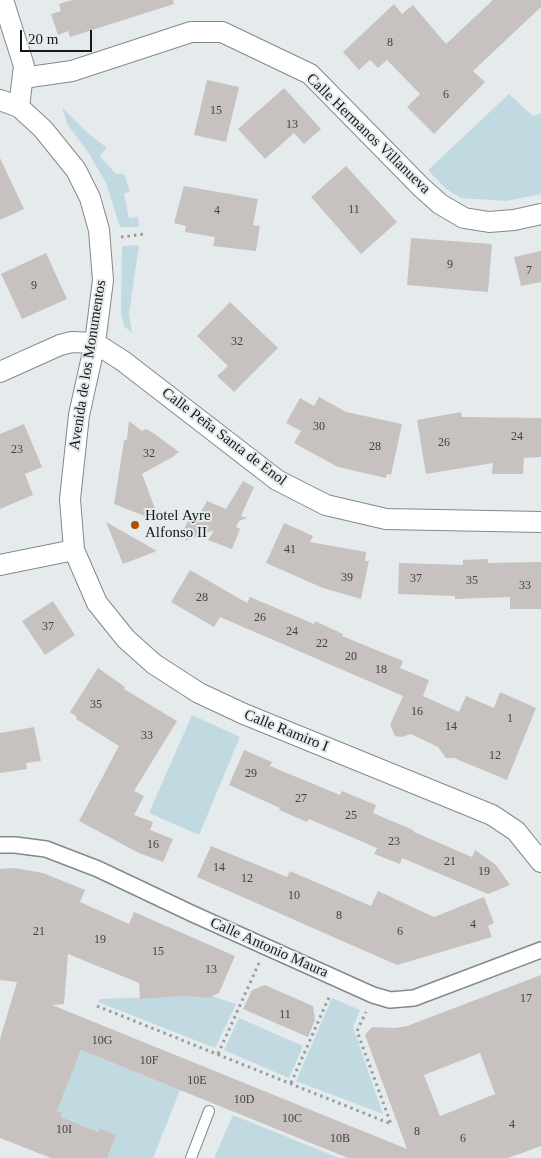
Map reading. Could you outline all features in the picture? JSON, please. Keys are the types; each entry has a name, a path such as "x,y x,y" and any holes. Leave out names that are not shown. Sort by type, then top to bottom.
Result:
{"street":[{"path":"0,118 19,107 24,66 3,0"},
{"name":"Calle Hermanos Villanueva","path":"23,78 72,71 191,32 222,32 310,74 421,187 448,209 464,218 489,222 514,220 541,214"},
{"name":"Avenida de los Monumentos","path":"0,100 19,107 43,129 76,170 90,198 99,230 103,280 95,343 79,415 70,479 70,514 74,550"},
{"path":"0,372 60,345 72,342 95,343"},
{"name":"Calle Peña Santa de Enol","path":"95,343 123,361 277,480 326,505 386,519 541,522"},
{"path":"0,565 74,550"},
{"name":"Calle Ramiro I","path":"74,550 97,603 126,639 154,664 199,694 492,815 516,831 541,859"},
{"name":"Calle Antonio Maura","path":"0,845 14,844 46,849 98,868 266,947 374,995 390,1000 414,998 541,950"}],"lane":[{"path":"191,1158 209,1111"}],"path":[{"path":"116,238 145,234"},
{"path":"218,1054 266,947"},
{"path":"290,1083 338,979"},
{"path":"97,1006 391,1124 357,1031 374,995"}],"shaded area":[{"path":"509,94 533,116 541,113 541,194 506,201 461,198 446,189 428,170"},
{"path":"62,107 89,134 107,148 100,156 116,174 124,174 130,191 124,194 129,218 138,217 139,227 120,227 106,183 88,152 67,124"},
{"path":"139,245 129,314 132,333 124,326 121,313 122,246"},
{"path":"192,715 240,737 199,835 149,813"},
{"path":"180,996 208,998 212,996 236,1004 215,1048 98,1002 100,999"},
{"path":"332,998 360,1010 353,1027 383,1114 296,1081"},
{"path":"239,1018 303,1046 289,1078 224,1050"},
{"path":"81,1050 180,1090 153,1158 107,1158 116,1135 100,1128 98,1132 61,1117 57,1111"},
{"path":"233,1115 339,1158 214,1158"}],"building":[{"path":"72,0 173,0 174,4 70,37 68,31 58,35 51,14 61,11 59,4"},
{"path":"493,0 541,0 541,7 473,71 485,82 434,134 407,107 420,94 387,60 378,68 370,60 359,70 343,52 394,4 402,14 413,5 446,44"},
{"path":"207,80 239,87 226,142 194,135"},
{"path":"284,88 321,129 304,144 294,133 265,159 238,129"},
{"path":"0,158 24,209 0,220"},
{"path":"346,166 397,222 361,254 311,197"},
{"path":"184,186 258,199 253,225 260,226 256,251 213,246 215,237 185,232 186,226 174,223"},
{"path":"411,238 492,244 488,292 407,285"},
{"path":"541,251 541,282 521,286 514,257"},
{"path":"46,253 67,299 22,319 1,274"},
{"path":"230,302 278,348 234,392 217,376 228,366 197,336"},
{"path":"319,397 346,412 402,424 391,475 387,474 386,478 338,467 294,443 301,431 286,423 300,398 314,406"},
{"path":"461,412 462,417 541,418 541,457 524,458 523,474 492,474 493,463 426,474 417,420"},
{"path":"129,421 142,431 146,429 152,432 179,452 142,474 160,522 114,504"},
{"path":"24,424 42,467 25,474 33,495 0,509 0,434"},
{"path":"243,481 254,487 241,516 247,518 239,521 236,527 240,529 232,549 208,540 214,530 185,541 189,533 183,531 192,513 199,515 207,501 226,509"},
{"path":"106,522 157,551 123,564"},
{"path":"284,523 313,536 310,542 366,552 365,561 369,561 361,599 323,588 266,563"},
{"path":"488,559 488,563 541,562 541,609 510,609 510,597 455,599 455,596 398,594 399,563 463,565 463,560"},
{"path":"190,570 247,603 250,597 314,624 315,621 343,634 342,636 403,661 400,668 429,680 423,696 459,712 466,696 494,708 500,692 536,708 507,780 454,758 446,758 438,747 411,734 402,737 395,736 390,725 403,696 220,617 214,627 171,602"},
{"path":"53,601 75,635 45,655 22,621"},
{"path":"98,668 125,687 124,689 177,721 134,791 144,796 134,815 153,822 150,830 173,839 163,862 139,853 79,821 119,746 76,719 77,717 70,712"},
{"path":"34,727 41,761 26,763 27,769 0,773 0,733"},
{"path":"244,750 272,762 270,766 340,795 342,791 376,805 373,813 414,832 472,857 475,850 496,865 510,885 488,894 402,858 400,864 374,854 377,848 309,819 307,822 229,785"},
{"path":"211,846 287,877 290,871 371,906 378,891 434,917 484,897 494,923 488,926 492,937 397,965 197,877"},
{"path":"15,868 43,873 85,890 80,902 129,924 134,912 235,956 219,993 208,998 180,996 140,999 139,983 68,954 64,1004 52,1005 407,1149 365,1035 372,1027 395,1028 407,1026 541,975 541,1146 508,1158 348,1158 81,1050 57,1111 62,1113 61,1117 98,1132 100,1128 116,1135 107,1158 51,1158 0,1138 0,1039 17,982 0,980 0,869","holes":["480,1053 495,1094 440,1116 424,1075"]},
{"path":"265,985 313,1006 315,1020 308,1037 243,1009 252,990"}],"place":[{"name":"Hotel Ayre Alfonso II","path":"135,525"}]}
